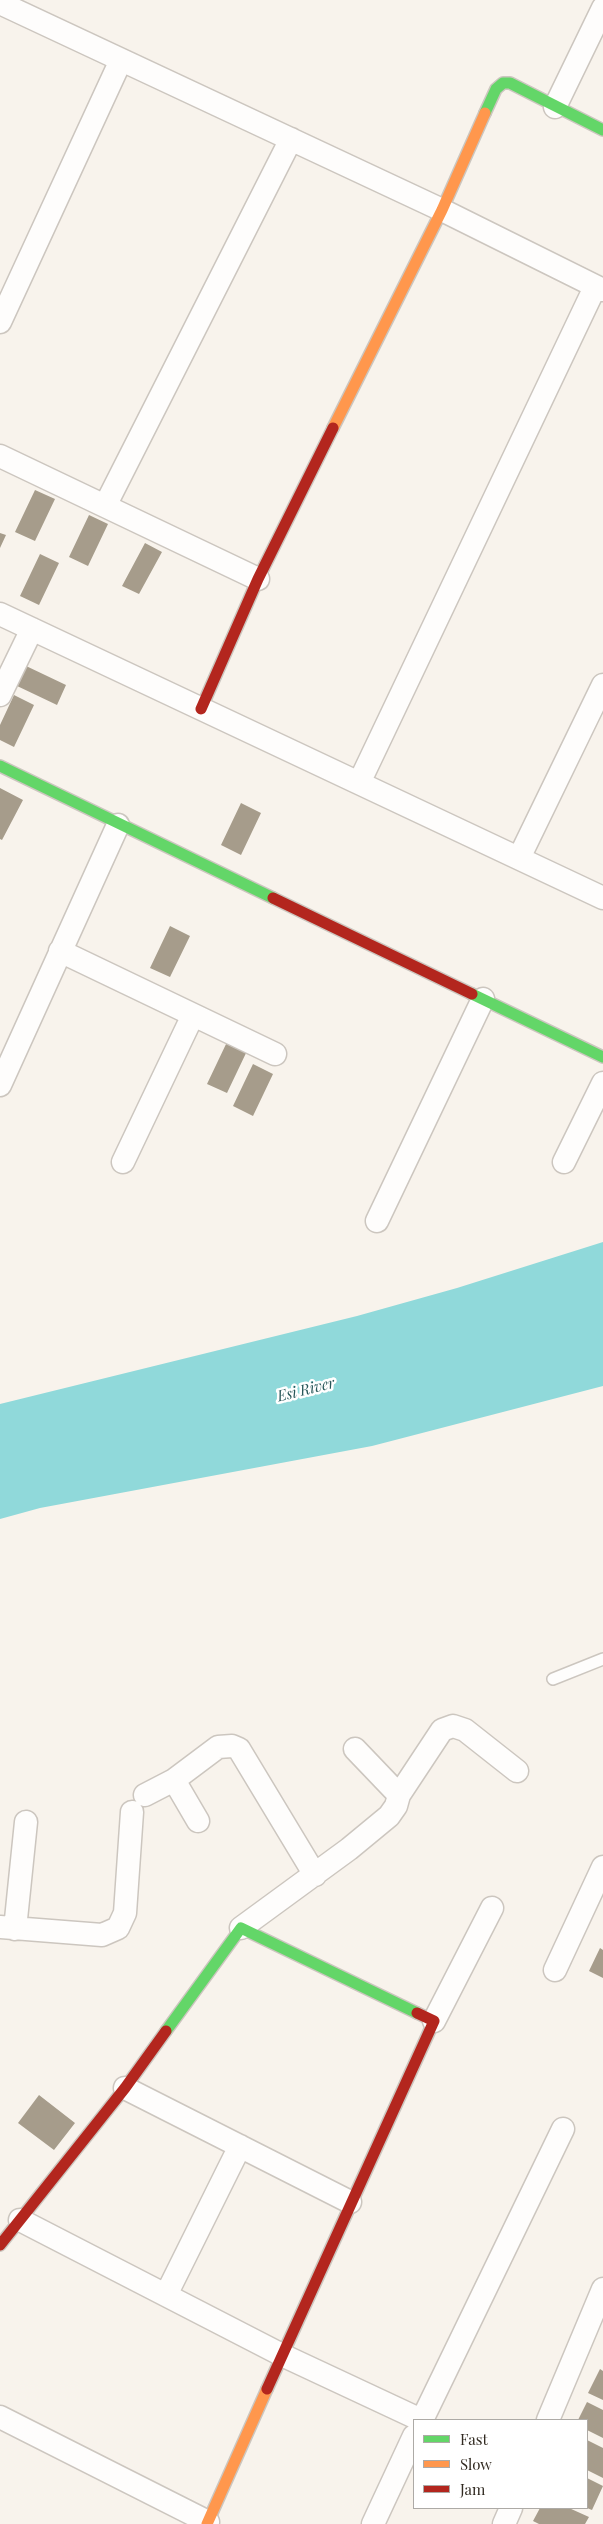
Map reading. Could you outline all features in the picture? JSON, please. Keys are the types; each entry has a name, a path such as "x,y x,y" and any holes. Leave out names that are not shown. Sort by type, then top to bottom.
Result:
{"street":[{"path":"0,3 442,210 599,289 359,783"},
{"path":"555,107 603,8"},
{"path":"0,322 121,60"},
{"path":"201,709 258,580 442,210 496,88 502,83 510,83 603,130"},
{"path":"105,506 292,140"},
{"path":"0,456 258,580"},
{"path":"0,614 603,898"},
{"path":"0,695 32,629"},
{"path":"519,858 603,685"},
{"path":"0,766 118,825 603,1058"},
{"path":"0,1085 118,825"},
{"path":"60,951 275,1054"},
{"path":"377,1221 483,1000"},
{"path":"123,1162 193,1015"},
{"path":"564,1162 603,1083"},
{"path":"0,2246 125,2088 241,1928 315,1875 390,1816 396,1806 399,1795 442,1730 453,1726 465,1730 517,1771"},
{"path":"26,1822 8,1928 102,1935 118,1928 125,1913 138,1804 218,1747 232,1746 239,1750 315,1875"},
{"path":"355,1749 399,1795"},
{"path":"174,1780 198,1821"},
{"path":"555,1970 603,1867"},
{"path":"0,2417 208,2523 350,2202 434,2021 492,1908"},
{"path":"241,1928 434,2021"},
{"path":"125,2088 350,2202"},
{"path":"421,2419 563,2130"},
{"path":"166,2295 240,2146"},
{"path":"20,2220 282,2355 419,2419"},
{"path":"548,2419 602,2296"},
{"path":"373,2524 413,2438"},
{"path":"504,2524 511,2509"}],"lane":[{"path":"553,1679 603,1659"}],"water":[{"name":"Esi River","path":"603,1242 603,1386 372,1446 40,1508 0,1519 0,1404 357,1316 457,1288"}],"building":[{"path":"35,490 55,499 35,541 15,532"},
{"path":"89,515 108,524 88,566 69,557"},
{"path":"0,533 6,535 0,548"},
{"path":"145,543 162,552 139,594 122,586"},
{"path":"40,554 59,563 39,605 20,596"},
{"path":"24,665 66,685 57,705 15,685"},
{"path":"14,695 34,705 14,747 0,740 0,725"},
{"path":"0,788 23,800 2,840 0,839"},
{"path":"241,803 261,813 241,855 221,845"},
{"path":"170,926 190,936 170,977 150,968"},
{"path":"227,1042 247,1051 227,1093 207,1084"},
{"path":"253,1064 273,1074 253,1116 233,1106"},
{"path":"600,1948 603,1950 603,1978 589,1971"},
{"path":"39,2095 75,2123 54,2150 18,2123"},
{"path":"600,2369 603,2371 603,2400 588,2393"},
{"path":"587,2402 603,2410 603,2438 588,2430 588,2419 578,2419"},
{"path":"588,2440 603,2448 603,2478 588,2470"},
{"path":"588,2478 603,2486 592,2510 588,2508"},
{"path":"539,2509 571,2509 589,2517 585,2524 539,2524 533,2521"}],"traffic: fast":[{"path":"485,113 496,89 503,83 510,83 603,130"},
{"path":"0,766 273,898"},
{"path":"472,994 603,1057"},
{"path":"166,2031 241,1928 417,2013"}],"traffic: slow":[{"path":"333,428 442,210 485,113"},
{"path":"207,2524 267,2389"}],"traffic: jam":[{"path":"201,709 258,579 333,428"},
{"path":"273,898 472,994"},
{"path":"267,2389 434,2021 417,2013"},
{"path":"0,2245 125,2088 166,2031"}]}
